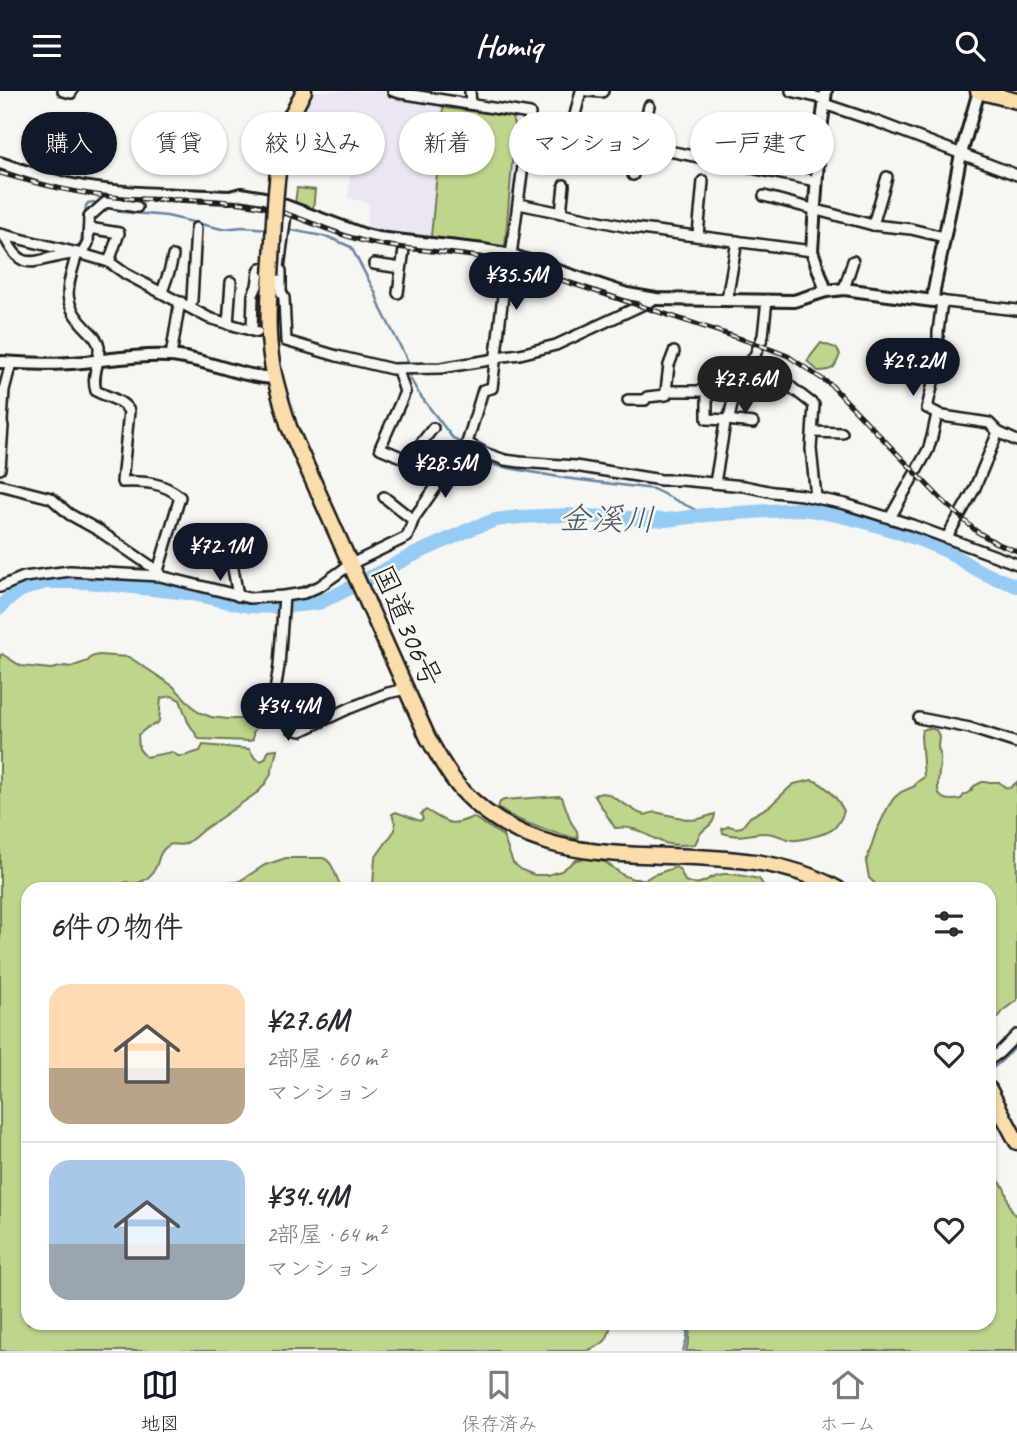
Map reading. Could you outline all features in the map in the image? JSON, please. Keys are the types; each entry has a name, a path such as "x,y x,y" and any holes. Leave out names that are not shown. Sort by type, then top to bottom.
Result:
{"highway":[{"name":"国道306号","path":"304,91 291,116 280,163 275,271 268,323 275,378 289,426 352,569 428,738 452,778 488,814 519,833 544,842 579,850 772,864 823,882"},
{"path":"979,91 1017,101"},
{"path":"996,1102 1017,1141"}],"street":[{"path":"63,91 72,91"},
{"path":"0,587 24,577 70,571 159,573 238,596 256,599 284,598 320,586 407,537 413,520 465,446 484,390 492,388 506,271 519,204 530,114 393,91"},
{"path":"470,91 471,104"},
{"path":"577,112 584,91 603,91"},
{"path":"791,91 825,98 875,121 1017,175"},
{"path":"979,91 961,154 944,237 937,301 938,362 927,408 937,414 989,423 998,432 1017,441"},
{"path":"825,98 811,251 827,291"},
{"path":"648,112 649,106"},
{"path":"676,152 816,181"},
{"path":"0,163 67,184 93,188 230,197 241,194 264,198 362,234 511,255 627,294 656,299 794,300 844,289 1017,310"},
{"path":"873,225 887,177"},
{"path":"698,235 703,181"},
{"path":"561,213 564,185"},
{"path":"764,196 873,225 911,229 944,237"},
{"path":"519,204 632,228 811,251"},
{"path":"137,207 102,206 89,217 88,243 80,254 67,295 74,316 97,341 98,361 93,384 96,391 121,403 129,411 122,482 148,482 180,496 159,573"},
{"path":"275,271 287,206"},
{"path":"89,228 119,233 109,262"},
{"path":"171,356 179,307 192,300 196,228"},
{"path":"2,234 109,262 126,274 209,318 255,332 253,295 259,272 264,267 281,271 286,341 372,365 406,369 466,364 556,345 656,299"},
{"path":"2,234 16,257 24,261 34,262 52,256 80,254"},
{"path":"398,293 405,241"},
{"path":"727,299 737,241"},
{"path":"162,292 173,256"},
{"path":"844,289 853,261"},
{"path":"374,264 401,268"},
{"path":"228,324 231,282"},
{"path":"715,483 721,437 739,380 763,336 766,300"},
{"path":"628,400 645,400 647,397 666,395 669,365 674,352"},
{"path":"0,469 6,362 69,363 140,356 171,356 198,360 259,377 275,378"},
{"path":"406,369 405,392 380,448 408,460 438,484"},
{"path":"747,369 787,384 814,405 811,449 813,498"},
{"path":"666,391 707,391 707,419 753,423"},
{"path":"890,518 928,450 937,414"},
{"path":"408,460 433,428"},
{"path":"813,432 842,433"},
{"path":"947,537 974,490 998,432"},
{"path":"465,446 520,463 575,466 661,480 715,483 845,504 947,537 1017,564"},
{"path":"0,485 51,498 69,514 98,530 159,573"},
{"path":"384,497 413,520"},
{"path":"232,563 238,596"},
{"path":"284,598 279,666 272,704 292,729 301,730 349,708 406,688"},
{"path":"919,718 964,726 1017,743"},
{"path":"996,1055 1017,1035"}],"shaded area":[{"path":"313,91 387,91 397,96 509,114 509,175 519,175 510,244 503,248 399,237 366,230 369,203 348,198 350,175 385,175 385,112 302,112"}],"green space":[{"path":"443,108 480,112 443,112"},
{"path":"495,114 508,115 511,175 505,246 431,237 437,175 495,175"},
{"path":"297,188 315,190 313,210 295,204"},
{"path":"821,343 836,348 840,354 833,368 818,371 807,361"},
{"path":"2,654 21,666 51,669 71,667 98,655 129,657 173,686 198,712 211,717 260,721 250,741 199,739 188,722 180,700 172,696 161,698 159,721 138,735 139,749 146,757 172,752 184,756 200,751 203,745 249,749 255,758 261,761 269,750 277,749 269,777 258,792 187,843 167,846 152,873 144,880 21,882 21,1330 609,1330 604,1342 587,1351 0,1351"},
{"path":"922,730 936,730 939,736 938,788 943,798 961,799 982,782 999,782 1010,788 1017,782 1017,1000 996,1020 996,882 873,882 869,878 866,862 888,807 901,792 915,786 924,777"},
{"path":"812,780 831,793 844,811 831,831 796,840 769,833 740,836 723,833 722,829 729,826 742,827 750,817 770,806 794,784"},
{"path":"602,793 645,815 655,812 691,820 715,814 695,844 666,843 634,829 615,828 594,795"},
{"path":"562,797 578,839 526,823 498,808 504,800"},
{"path":"426,810 453,823 473,817 503,836 513,863 534,875 561,871 576,860 585,859 605,862 633,879 646,879 676,867 688,882 373,882 375,858 395,830 392,814 396,812 420,821 423,819 421,814"},
{"path":"286,858 323,858 332,867 339,882 238,882 265,865"},
{"path":"724,874 759,879 761,882 703,882"},
{"path":"996,1178 1005,1190 1010,1208 1017,1217 1017,1351 686,1351 690,1330 996,1330"}],"waterway":[{"path":"74,248 81,243 86,206 93,202 122,212 167,216 222,229 269,229"},
{"path":"0,229 58,244"},
{"path":"286,229 328,237 351,247 410,365"},
{"path":"410,371 410,378 419,394 452,437 481,461 564,478 653,489 706,515"},
{"name":"金溪川","path":"0,608 21,590 45,582 88,582 188,593 248,606 280,607 318,603 411,556 496,520 567,515 666,520 799,509 853,519 911,537 944,550 986,574 1017,586"},
{"path":"996,1065 1017,1046"},
{"path":"683,1351 688,1330"}],"railway":[{"path":"0,173 93,195 209,200 259,206 373,243 509,263 760,345 788,356 831,385 941,499 976,531 1017,551"}]}
